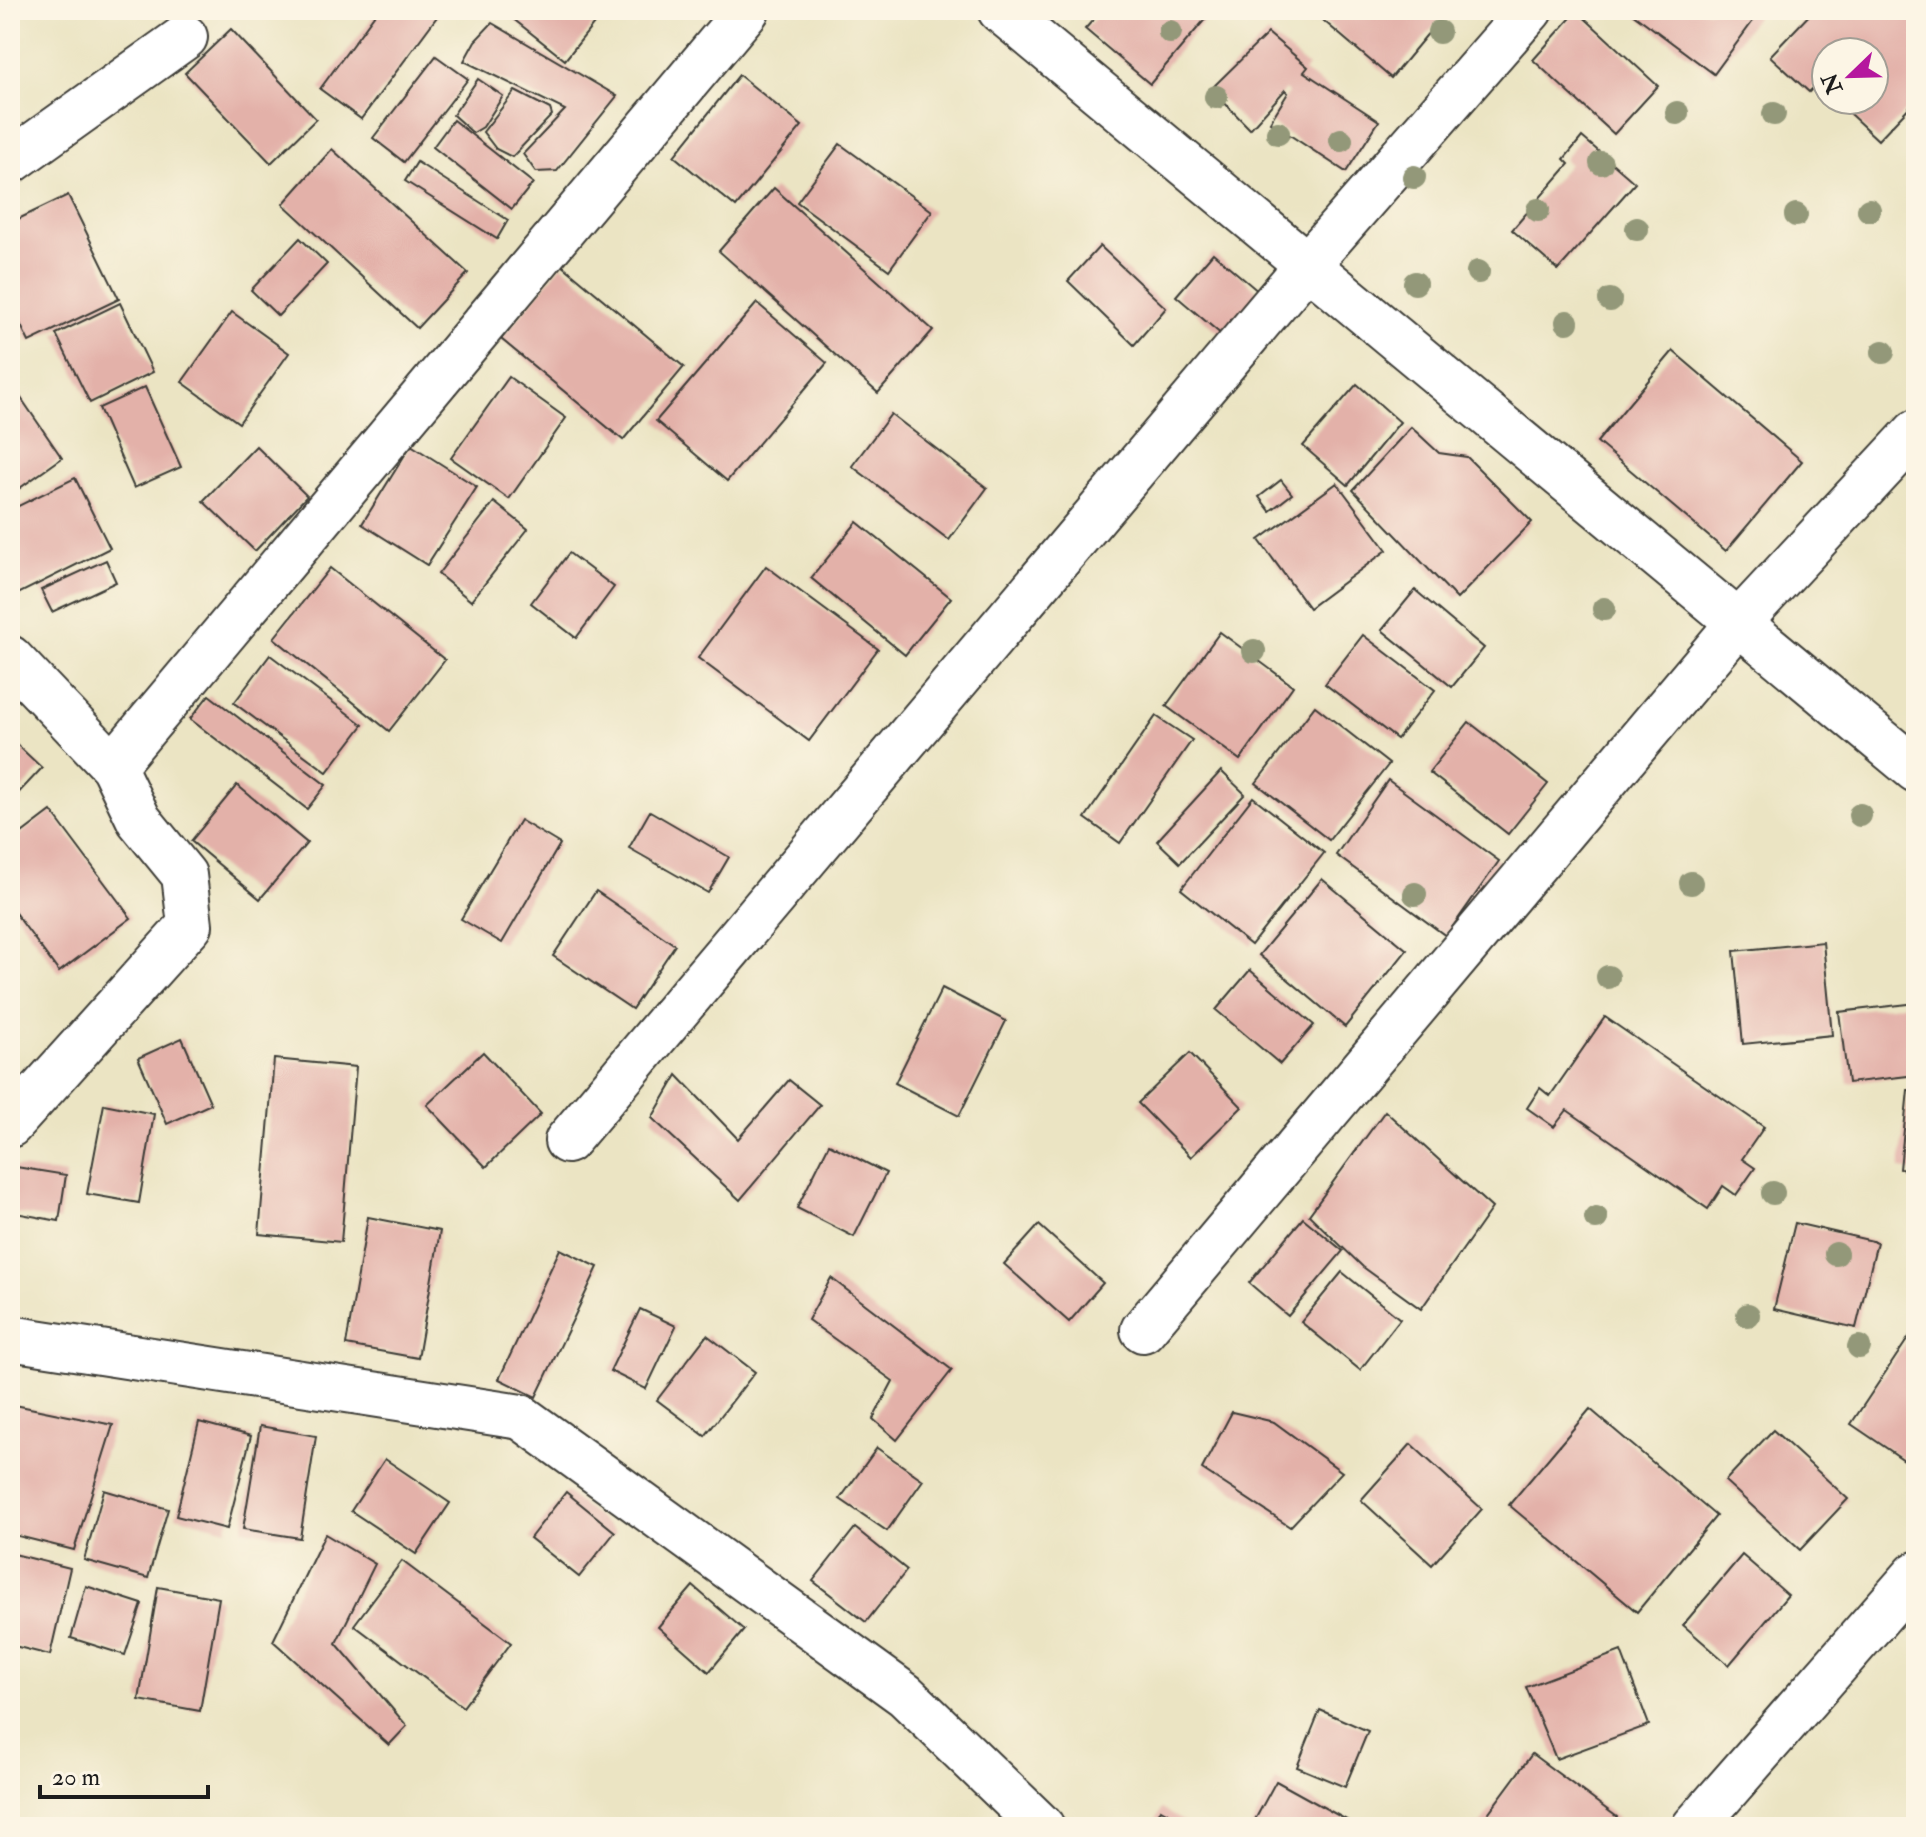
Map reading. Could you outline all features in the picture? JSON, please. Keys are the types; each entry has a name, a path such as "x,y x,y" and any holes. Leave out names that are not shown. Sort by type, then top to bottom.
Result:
{"street":[{"path":"113,766 747,10"},
{"path":"1000,10 1916,770"},
{"path":"567,1141 1308,264 1530,10"},
{"path":"10,162 185,37"},
{"path":"1143,1330 1740,621 1916,432"},
{"path":"10,658 113,766 139,820 184,875 190,925 10,1125"},
{"path":"10,1338 521,1417 905,1695 1042,1827"},
{"path":"1694,1827 1916,1574"}],"building":[{"path":"378,10 442,10 361,119 320,89"},
{"path":"502,10 587,10 598,19 565,60"},
{"path":"1102,10 1213,10 1150,84 1085,29"},
{"path":"1311,10 1442,10 1445,13 1391,78"},
{"path":"1628,10 1761,10 1714,74"},
{"path":"1814,10 1916,10 1916,100 1878,140 1852,116 1890,116 1890,36 1810,36 1809,92 1770,56"},
{"path":"1577,11 1658,86 1614,134 1533,60"},
{"path":"492,23 617,96 557,171 536,172 523,154 565,110 464,61 475,41"},
{"path":"231,29 316,119 271,163 185,73"},
{"path":"1268,33 1308,67 1304,72 1379,121 1346,172 1270,122 1288,93 1285,90 1250,129 1211,89"},
{"path":"436,56 468,79 404,162 373,138"},
{"path":"739,75 802,126 736,207 674,156"},
{"path":"478,79 503,96 483,127 473,133 453,115"},
{"path":"515,91 550,109 552,115 512,157 496,149 483,132"},
{"path":"453,120 533,183 512,209 433,147"},
{"path":"1582,137 1635,183 1558,270 1512,230 1569,164 1564,159"},
{"path":"840,144 932,211 889,270 797,202"},
{"path":"332,149 468,273 417,328 283,204"},
{"path":"417,162 508,220 497,239 405,181"},
{"path":"774,188 933,330 878,393 719,251"},
{"path":"68,195 119,299 29,342 10,303 10,223"},
{"path":"300,238 327,264 278,316 251,290"},
{"path":"1100,246 1166,308 1134,345 1068,281"},
{"path":"1213,253 1259,292 1222,335 1176,296"},
{"path":"562,265 684,367 623,440 501,339"},
{"path":"120,303 153,372 90,403 56,334"},
{"path":"757,303 827,363 727,481 656,421"},
{"path":"232,312 289,353 239,423 182,382"},
{"path":"1673,351 1802,461 1726,551 1597,442"},
{"path":"509,377 566,418 509,499 451,458"},
{"path":"10,382 62,458 10,495"},
{"path":"1357,384 1400,422 1348,485 1303,446"},
{"path":"145,387 181,467 134,488 99,408"},
{"path":"891,414 987,488 949,540 852,466"},
{"path":"1411,427 1439,453 1467,457 1532,522 1457,599 1353,490"},
{"path":"411,445 477,487 427,565 362,524"},
{"path":"256,446 307,496 255,551 203,501"},
{"path":"75,478 110,548 10,598 10,510"},
{"path":"1281,480 1292,494 1270,511 1259,497"},
{"path":"1337,483 1387,550 1309,608 1259,540"},
{"path":"494,502 528,529 471,601 438,574"},
{"path":"857,522 951,598 905,655 811,578"},
{"path":"569,553 614,587 576,638 531,603"},
{"path":"106,560 116,582 52,612 41,590"},
{"path":"766,566 878,649 809,741 698,658"},
{"path":"330,568 445,660 389,731 274,638"},
{"path":"1415,590 1484,648 1452,687 1382,630"},
{"path":"1220,632 1293,686 1240,760 1166,706"},
{"path":"1363,635 1435,690 1397,739 1325,684"},
{"path":"270,655 363,725 327,772 234,703"},
{"path":"209,695 326,785 307,809 190,719"},
{"path":"1315,706 1389,764 1329,840 1256,783"},
{"path":"1156,716 1192,740 1120,843 1085,818"},
{"path":"1469,722 1548,784 1508,834 1429,772"},
{"path":"10,738 42,768 10,802"},
{"path":"1221,771 1245,794 1180,863 1157,841"},
{"path":"1388,780 1499,861 1446,936 1336,855"},
{"path":"237,785 307,843 260,899 191,841"},
{"path":"1253,797 1324,853 1251,945 1181,889"},
{"path":"51,811 131,918 59,972 10,906 10,842"},
{"path":"650,811 729,857 708,893 629,848"},
{"path":"520,820 560,844 502,943 461,919"},
{"path":"1322,879 1407,950 1345,1027 1259,955"},
{"path":"596,891 675,945 632,1009 553,956"},
{"path":"1823,942 1832,1035 1743,1044 1734,951"},
{"path":"1250,970 1314,1025 1280,1064 1216,1010"},
{"path":"942,988 1006,1021 959,1116 895,1083"},
{"path":"1916,1003 1916,1075 1848,1083 1839,1012"},
{"path":"1605,1017 1764,1127 1742,1159 1755,1168 1736,1195 1723,1186 1708,1209 1567,1110 1554,1127 1527,1108 1540,1088 1550,1096"},
{"path":"182,1038 211,1104 167,1124 138,1058"},
{"path":"483,1052 541,1114 486,1167 427,1105"},
{"path":"1190,1053 1242,1107 1191,1157 1138,1103"},
{"path":"274,1059 356,1067 341,1242 259,1234"},
{"path":"677,1075 738,1139 789,1080 820,1105 740,1200 652,1118"},
{"path":"1908,1090 1916,1090 1916,1171 1900,1169"},
{"path":"104,1104 154,1114 139,1203 87,1194"},
{"path":"1385,1111 1492,1208 1421,1309 1363,1267 1309,1215"},
{"path":"829,1144 886,1173 854,1237 797,1208"},
{"path":"10,1166 66,1175 59,1221 10,1212"},
{"path":"368,1217 440,1231 418,1358 346,1345"},
{"path":"1303,1218 1343,1251 1288,1316 1249,1283"},
{"path":"1795,1223 1877,1242 1856,1328 1774,1309"},
{"path":"1039,1225 1103,1283 1069,1322 1004,1264"},
{"path":"560,1249 598,1267 536,1397 499,1379"},
{"path":"1342,1272 1400,1319 1360,1370 1301,1322"},
{"path":"831,1278 952,1370 897,1440 873,1419 893,1381 808,1320"},
{"path":"640,1309 676,1326 646,1389 610,1371"},
{"path":"1911,1334 1916,1337 1916,1468 1851,1424"},
{"path":"707,1335 755,1372 705,1436 657,1400"},
{"path":"10,1404 113,1425 74,1550 10,1534"},
{"path":"1590,1409 1716,1516 1637,1612 1509,1505"},
{"path":"1232,1412 1274,1422 1342,1472 1290,1527 1202,1469"},
{"path":"199,1422 251,1436 227,1529 176,1516"},
{"path":"260,1426 316,1436 300,1538 243,1529"},
{"path":"1773,1430 1848,1499 1800,1550 1725,1481"},
{"path":"1411,1444 1482,1509 1432,1565 1361,1500"},
{"path":"877,1448 923,1480 887,1531 840,1499"},
{"path":"385,1459 450,1503 416,1554 351,1511"},
{"path":"104,1490 168,1509 148,1578 84,1560"},
{"path":"566,1492 615,1532 579,1577 530,1538"},
{"path":"855,1528 907,1570 866,1622 813,1581"},
{"path":"325,1534 375,1564 336,1643 407,1726 389,1745 273,1641"},
{"path":"10,1553 70,1568 50,1655 10,1645"},
{"path":"1742,1555 1788,1595 1729,1665 1683,1625"},
{"path":"402,1561 511,1643 463,1707 354,1625"},
{"path":"86,1586 142,1604 125,1655 71,1638"},
{"path":"693,1586 744,1630 709,1672 658,1627"},
{"path":"158,1587 219,1598 200,1711 139,1700"},
{"path":"1621,1651 1649,1725 1556,1759 1526,1687"},
{"path":"1320,1710 1368,1731 1345,1787 1297,1767"},
{"path":"1532,1754 1617,1817 1611,1827 1478,1827"},
{"path":"1276,1781 1352,1823 1350,1827 1251,1827"},
{"path":"1161,1809 1193,1827 1152,1827"}]}
